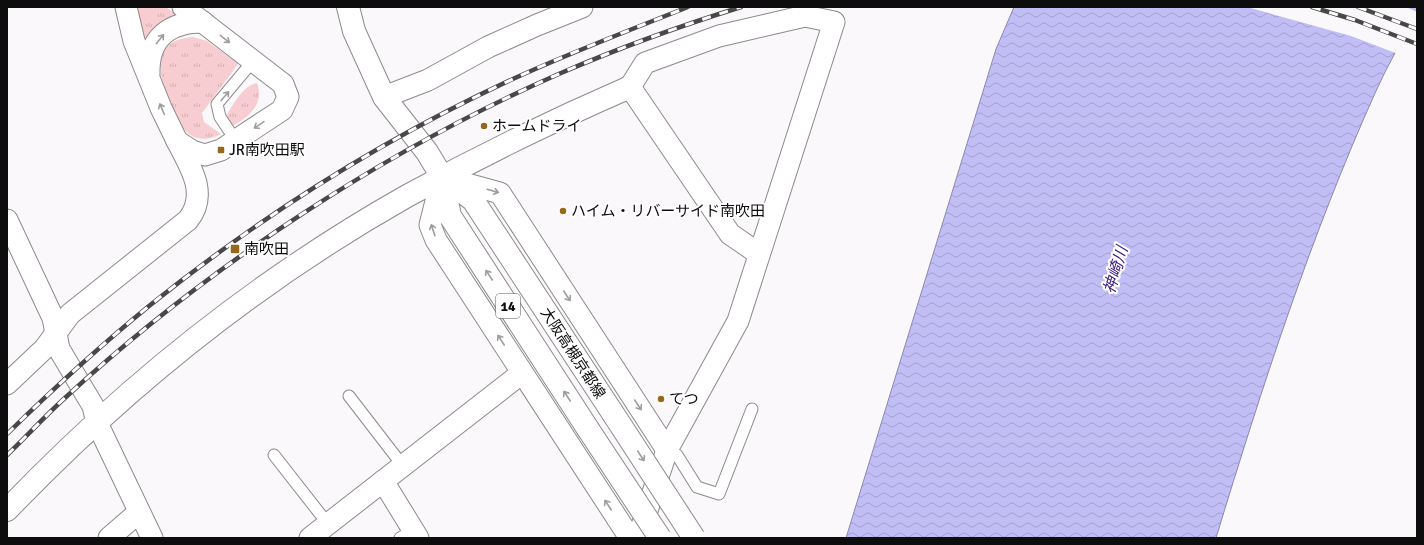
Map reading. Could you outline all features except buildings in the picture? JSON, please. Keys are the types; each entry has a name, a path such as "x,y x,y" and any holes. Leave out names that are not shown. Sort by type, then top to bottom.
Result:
{"main road":[{"name":"大阪高槻京都線","path":"348,7 354,31 384,97 427,152 442,177 450,216 660,538"},
{"path":"7,510 50,467 153,373 213,325 317,251 442,177 517,138 630,87"},
{"name":"大阪高槻京都線","path":"442,177 473,200 694,538"}],"street":[{"path":"7,384 45,348 70,314 188,220 194,213 198,198 195,177 161,108 134,40 126,7"},
{"path":"177,141 192,151 205,154 221,150 282,110 288,97 283,84 183,7"},
{"path":"384,97 428,80 488,47 582,7"},
{"path":"638,538 667,450 738,321 834,22 805,16 719,36 645,63 630,87 730,234 759,254"},
{"path":"148,74 150,52 162,34 179,24 203,22"},
{"path":"630,538 436,240 430,225 442,177 500,193 667,450"},
{"path":"7,220 53,318 55,335 59,349 93,406 97,423 152,538"},
{"path":"310,538 522,373"},
{"path":"383,481 410,535"},
{"path":"108,538 139,512"}],"lane":[{"path":"236,141 220,117 217,104 253,61"},
{"path":"349,396 402,466"},
{"path":"667,450 677,455 697,487 719,494 752,409"},
{"path":"274,455 328,524"}],"green space":[{"path":"132,7 166,7 178,16 155,27 142,43"},
{"path":"193,37 207,41 238,64 202,113 204,122 221,134 213,138 196,138 182,128 175,115 162,80 161,60 164,52 170,44 179,40"},
{"path":"257,83 259,98 257,104 249,114 231,127 226,116 243,91 247,87"}],"water":[{"name":"神崎川","path":"1014,7 1417,7 1417,13 1381,81 1352,145 1330,200 1270,368 1216,538 846,538 996,49"}],"pier":[{"path":"1247,7 1406,7 1417,12 1417,18 1398,54 1351,36"}],"railway":[{"path":"7,434 77,368 149,306 235,241 325,181 419,126 467,101 536,68 688,7"},
{"path":"7,455 66,397 178,302 300,215 364,175 429,138 495,104 561,73 650,38 741,7"},
{"path":"1312,7 1355,20 1417,44"},
{"path":"1358,7 1417,29"}],"place":[{"name":"ホームドライ","path":"484,126"},
{"name":"JR南吹田駅","path":"221,150"},
{"name":"ハイム・リバーサイド南吹田","path":"563,211"},
{"name":"南吹田","path":"235,249"},
{"name":"てつ","path":"661,399"}]}
